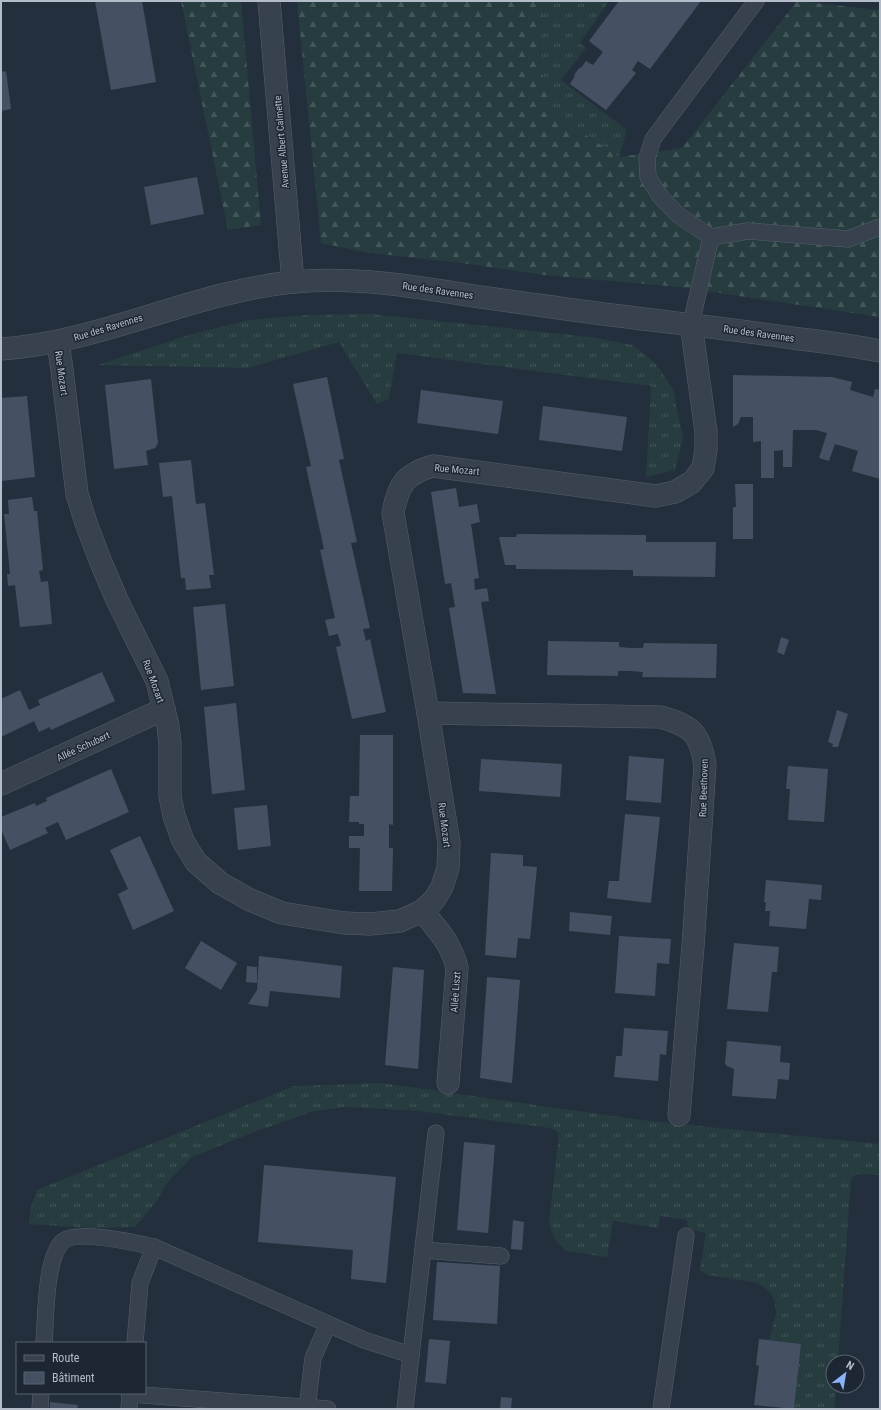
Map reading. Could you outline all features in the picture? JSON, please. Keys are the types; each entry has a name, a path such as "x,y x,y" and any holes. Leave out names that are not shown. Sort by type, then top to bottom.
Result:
{"street":[{"name":"Avenue Albert Calmette","path":"270,1 293,282"},
{"name":"Rue des Ravennes","path":"1,349 22,348 88,335 192,302 240,291 293,282 360,281 400,285 595,313 691,324 880,351"},
{"name":"Rue Mozart","path":"58,342 76,487 86,523 117,600 157,681 168,726 170,744 170,796 174,816 183,841 196,862 220,882 250,900 282,913 350,924 370,924 400,921 422,911 434,900 442,887 448,868 449,843 393,513 396,496 405,480 419,470 434,466 656,496 675,492 692,482 703,468 706,450 706,432 691,324"},
{"name":"Allée Schubert","path":"1,784 164,709"},
{"name":"Rue Beethoven","path":"428,713 661,717 681,723 696,735 703,748 705,764 693,946 679,1115"},
{"name":"Allée Liszt","path":"422,911 446,939 454,955 457,968 448,1083"}],"lane":[{"path":"756,1 653,139 647,158 648,177 660,196 678,214 711,237 748,231 848,238 880,226"},
{"path":"691,324 711,237"},
{"path":"405,1409 436,1133"},
{"path":"44,1342 49,1270 55,1252 62,1241 76,1236 124,1240 154,1247 364,1340 411,1355"},
{"path":"661,1409 686,1236"},
{"path":"134,1342 140,1283 154,1247"},
{"path":"423,1250 501,1256"},
{"path":"307,1408 313,1358 328,1324"},
{"path":"40,1409 41,1394"},
{"path":"130,1399 328,1409"}],"green space":[{"path":"181,1 241,1 261,225 228,230"},
{"path":"297,1 544,1 539,63 555,115 619,157 682,148 797,1 880,10 880,317 679,287 544,275 477,265 363,252 321,243"},
{"path":"544,1 609,1 580,43 586,48 561,80 627,130 619,157 555,115 539,63"},
{"path":"372,314 590,337 633,345 656,364 673,389 683,438 675,470 646,477 651,386 397,353 389,399 377,404 339,342 248,368 98,365 192,334 249,320 306,315"},
{"path":"382,1083 649,1121 880,1144 880,1175 855,1174 851,1180 839,1354 825,1354 825,1394 835,1394 834,1409 794,1409 801,1344 769,1340 776,1314 775,1301 769,1291 758,1283 708,1275 700,1271 706,1233 688,1229 687,1220 660,1216 658,1228 613,1221 607,1257 566,1251 554,1238 549,1223 559,1133 551,1128 418,1111 346,1107 314,1111 254,1132 192,1157 166,1184 155,1203 135,1227 92,1228 29,1224 30,1210 37,1190 294,1086"}],"building":[{"path":"95,1 142,1 156,82 111,90"},
{"path":"619,1 701,1 650,69 638,61 632,70 636,73 606,110 570,84 575,76 574,75 586,61 593,65 603,52 589,41"},
{"path":"6,71 11,109 1,111 1,72"},
{"path":"197,177 204,214 151,225 144,187"},
{"path":"733,375 832,377 852,382 850,390 873,397 875,389 880,390 880,479 852,471 858,451 835,444 829,461 819,458 827,433 816,430 793,430 792,467 783,467 783,450 774,451 774,478 761,478 761,441 753,442 753,417 741,417 738,424 733,427"},
{"path":"327,377 344,459 339,460 357,542 351,543 370,628 363,629 366,641 370,639 386,712 352,719 336,647 341,646 338,634 329,636 325,620 335,618 320,550 324,549 306,467 311,466 293,384"},
{"path":"151,379 158,443 155,448 146,451 148,465 114,469 105,385"},
{"path":"421,390 503,401 498,434 417,423"},
{"path":"27,396 35,477 2,481 1,398"},
{"path":"543,406 627,417 622,451 539,440"},
{"path":"191,460 196,504 205,503 214,575 209,575 211,588 186,590 185,578 181,578 172,496 163,497 159,463"},
{"path":"735,484 753,484 753,539 733,539 733,507 736,507"},
{"path":"456,488 459,507 477,504 480,522 471,524 479,578 474,579 475,590 487,588 489,601 481,602 496,694 463,693 449,608 455,607 451,583 445,584 431,492"},
{"path":"32,497 34,511 37,511 43,570 39,571 41,582 48,581 52,624 20,627 15,585 8,586 7,574 10,574 4,514 9,514 8,500"},
{"path":"517,534 646,535 646,542 716,542 715,577 633,576 633,570 516,569 516,565 505,565 499,537 516,537"},
{"path":"225,604 234,686 201,690 193,607"},
{"path":"781,637 789,640 784,655 777,652"},
{"path":"548,641 619,642 619,647 631,648 643,648 644,643 717,644 716,678 642,677 643,672 630,671 618,671 618,676 547,675"},
{"path":"102,672 115,701 51,730 50,727 39,732 34,721 1,737 1,699 20,690 29,710 40,705 38,700"},
{"path":"236,703 245,790 212,794 204,707"},
{"path":"837,710 848,714 838,747 832,747 833,744 828,742"},
{"path":"360,735 393,735 393,825 389,824 389,848 393,848 392,891 359,891 360,848 349,848 349,836 364,836 364,824 359,824 359,822 349,822 350,796 359,796"},
{"path":"629,756 664,759 661,803 626,800"},
{"path":"481,759 562,764 560,797 479,791"},
{"path":"788,766 828,769 824,822 788,820 790,789 786,789"},
{"path":"111,769 129,812 66,840 58,822 45,828 48,833 10,850 1,829 1,817 35,803 36,806 47,801 46,798"},
{"path":"267,805 271,846 238,850 234,808"},
{"path":"625,814 660,817 651,903 607,898 609,881 619,881"},
{"path":"140,836 174,911 133,930 118,894 128,889 110,850"},
{"path":"491,853 523,855 523,866 537,867 530,939 518,938 516,958 485,955"},
{"path":"766,880 822,885 821,900 809,899 806,929 769,926 770,911 765,911 766,903 764,902"},
{"path":"570,912 612,916 610,935 569,931"},
{"path":"619,936 671,939 669,964 657,963 655,996 615,993"},
{"path":"201,941 237,963 221,990 185,968"},
{"path":"734,943 779,947 777,972 772,972 768,1012 727,1009"},
{"path":"259,956 342,966 340,998 270,991 268,1007 248,1004 257,990"},
{"path":"247,966 257,967 257,983 246,982"},
{"path":"393,967 424,970 418,1069 385,1065"},
{"path":"487,977 520,980 512,1083 480,1078"},
{"path":"624,1028 668,1031 666,1055 660,1054 658,1081 614,1077 616,1056 622,1056"},
{"path":"727,1041 781,1046 780,1062 790,1063 789,1080 778,1079 776,1099 732,1096 734,1069 727,1066 725,1063"},
{"path":"464,1142 495,1145 488,1233 457,1230"},
{"path":"264,1165 396,1177 386,1283 351,1279 353,1250 258,1242"},
{"path":"513,1220 524,1222 522,1250 511,1249"},
{"path":"437,1262 500,1266 497,1324 433,1320"},
{"path":"429,1339 450,1341 446,1384 425,1382"},
{"path":"759,1339 801,1344 794,1409 754,1405 759,1366 756,1365"},
{"path":"501,1397 512,1398 511,1409 500,1409"},
{"path":"50,1402 78,1405 77,1409 50,1409"}]}
